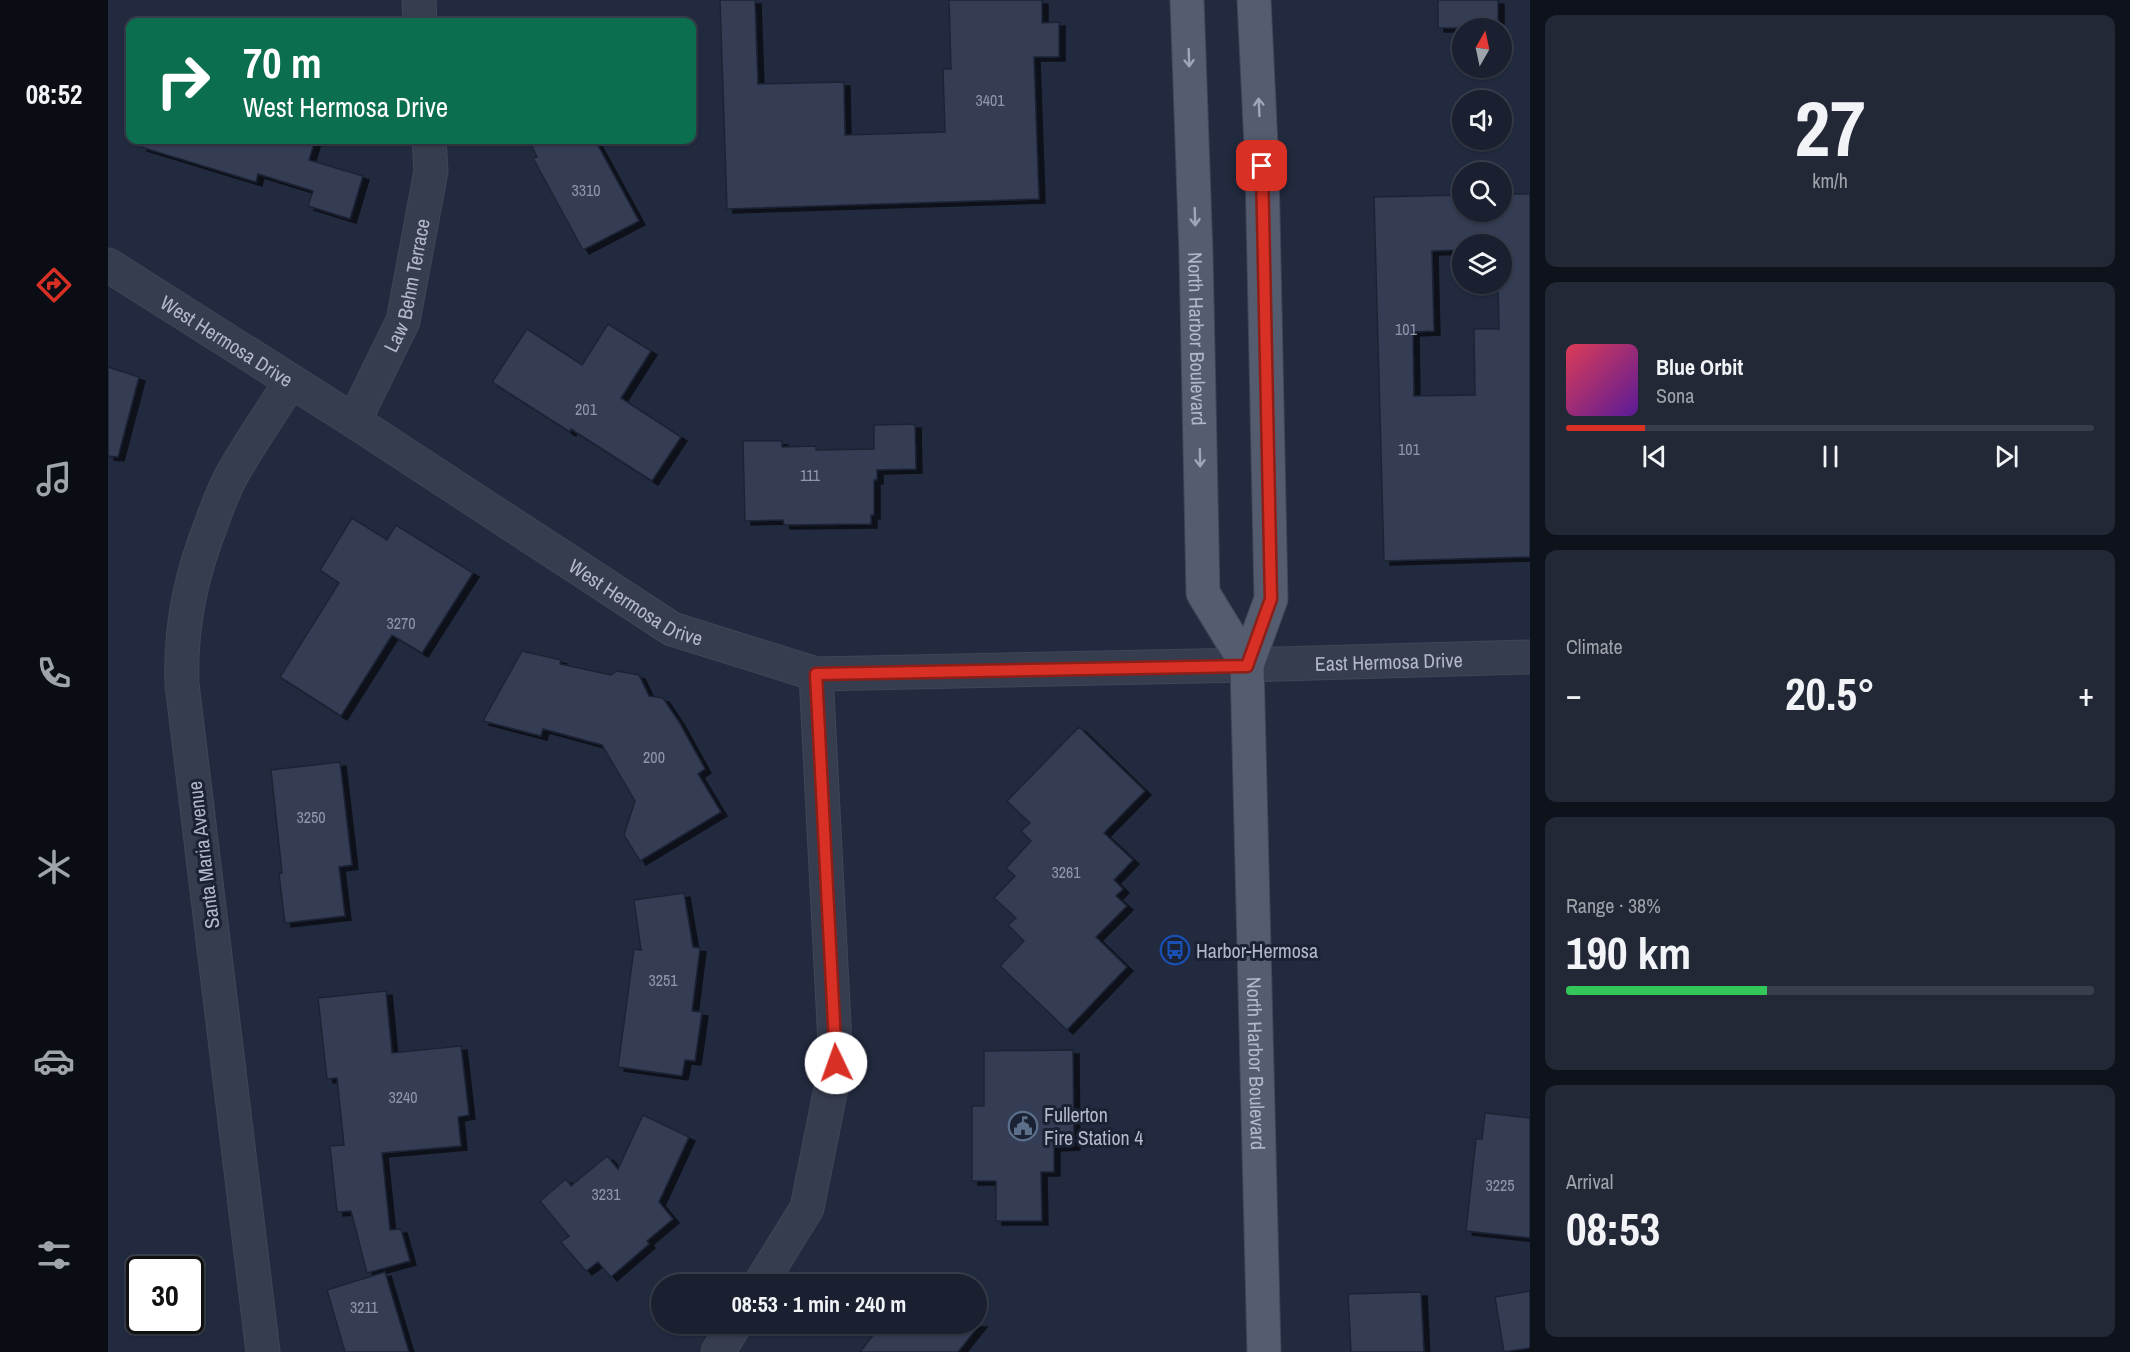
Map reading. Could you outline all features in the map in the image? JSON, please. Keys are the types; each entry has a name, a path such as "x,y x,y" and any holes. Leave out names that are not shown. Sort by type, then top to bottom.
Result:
{"main road":[{"name":"North Harbor Boulevard","path":"1188,0 1203,593 1247,666"},
{"name":"North Harbor Boulevard","path":"1254,0 1263,176 1271,599 1247,666 1264,1352"}],"street":[{"path":"419,0 420,18"},
{"name":"Law Behm Terrace","path":"354,421 403,321 431,171 429,144"},
{"name":"West Hermosa Drive","path":"108,265 354,421 672,629 816,674 1247,666"},
{"name":"Santa Maria Avenue","path":"263,1352 182,684 181,651 190,586 199,554 215,513 233,473 291,381"},
{"name":"East Hermosa Drive","path":"1247,666 1530,657"},
{"path":"766,1274 807,1208 836,1063 816,674"},
{"path":"717,1352 729,1334"}],"building":[{"path":"720,0 755,0 758,84 844,82 845,135 945,132 943,69 951,69 949,0 1042,0 1042,23 1059,22 1059,57 1034,57 1039,199 727,209"},
{"path":"1438,0 1498,0 1498,18 1452,18 1452,28 1438,28"},
{"path":"141,144 314,144 309,160 363,176 350,219 308,206 313,191 258,174 256,182 141,147"},
{"path":"531,144 597,144 639,221 583,250 533,158 537,157"},
{"path":"1512,194 1530,194 1530,557 1384,561 1374,197 1452,195 1452,222 1512,222","holes":["1452,234 1512,234 1512,294 1498,294 1499,329 1474,329 1475,395 1414,396 1413,332 1434,331 1432,251 1452,250"]},
{"path":"608,324 651,351 621,398 681,437 652,481 492,382 527,329 582,365"},
{"path":"108,367 139,377 118,457 108,456"},
{"path":"915,424 916,469 877,470 877,480 874,480 874,515 871,515 871,524 784,525 783,520 745,521 743,441 782,441 782,447 816,446 816,450 874,449 874,425"},
{"path":"352,518 387,540 396,525 473,573 422,653 392,635 341,716 280,677 339,583 320,570"},
{"path":"522,651 561,660 560,664 611,675 617,671 639,675 649,696 663,698 679,722 705,769 698,774 721,812 640,861 624,835 635,801 602,745 543,729 541,736 483,721"},
{"path":"1079,727 1145,791 1104,833 1133,860 1114,880 1123,889 1116,896 1127,906 1096,937 1127,967 1067,1030 1000,966 1024,941 1008,925 1016,918 994,898 1015,876 1006,868 1031,841 1021,831 1030,823 1007,801"},
{"path":"340,762 352,865 339,867 345,916 285,923 271,770"},
{"path":"684,893 693,947 700,948 692,1011 702,1012 695,1061 685,1060 682,1076 618,1067 634,949 641,950 634,900"},
{"path":"386,991 392,1053 461,1046 469,1115 458,1117 461,1146 382,1153 390,1230 401,1229 410,1261 367,1273 351,1211 337,1212 330,1146 344,1145 337,1078 327,1079 318,998"},
{"name":"Fullerton Fire Station 4","path":"1073,1050 1074,1146 1054,1147 1054,1172 1041,1172 1042,1221 996,1221 996,1181 972,1181 972,1106 984,1106 984,1051"},
{"path":"1485,1113 1530,1118 1530,1238 1466,1231 1476,1139 1482,1139"},
{"path":"643,1115 689,1137 659,1202 673,1219 647,1241 649,1244 611,1277 598,1262 586,1271 561,1242 569,1236 540,1201 566,1179 571,1186 607,1156 618,1169"},
{"path":"385,1272 409,1352 345,1352 327,1290"},
{"path":"1530,1291 1530,1348 1504,1352 1495,1297"},
{"path":"1421,1292 1424,1352 1351,1352 1348,1294"},
{"path":"874,1334 972,1334 958,1352 860,1352"}],"place":[{"name":"Harbor-Hermosa","path":"1175,950"},
{"name":"Fullerton Fire Station 4","path":"1023,1126"}],"route":[{"path":"836,1063 816,674 1247,666 1271,599 1262,166"}]}
